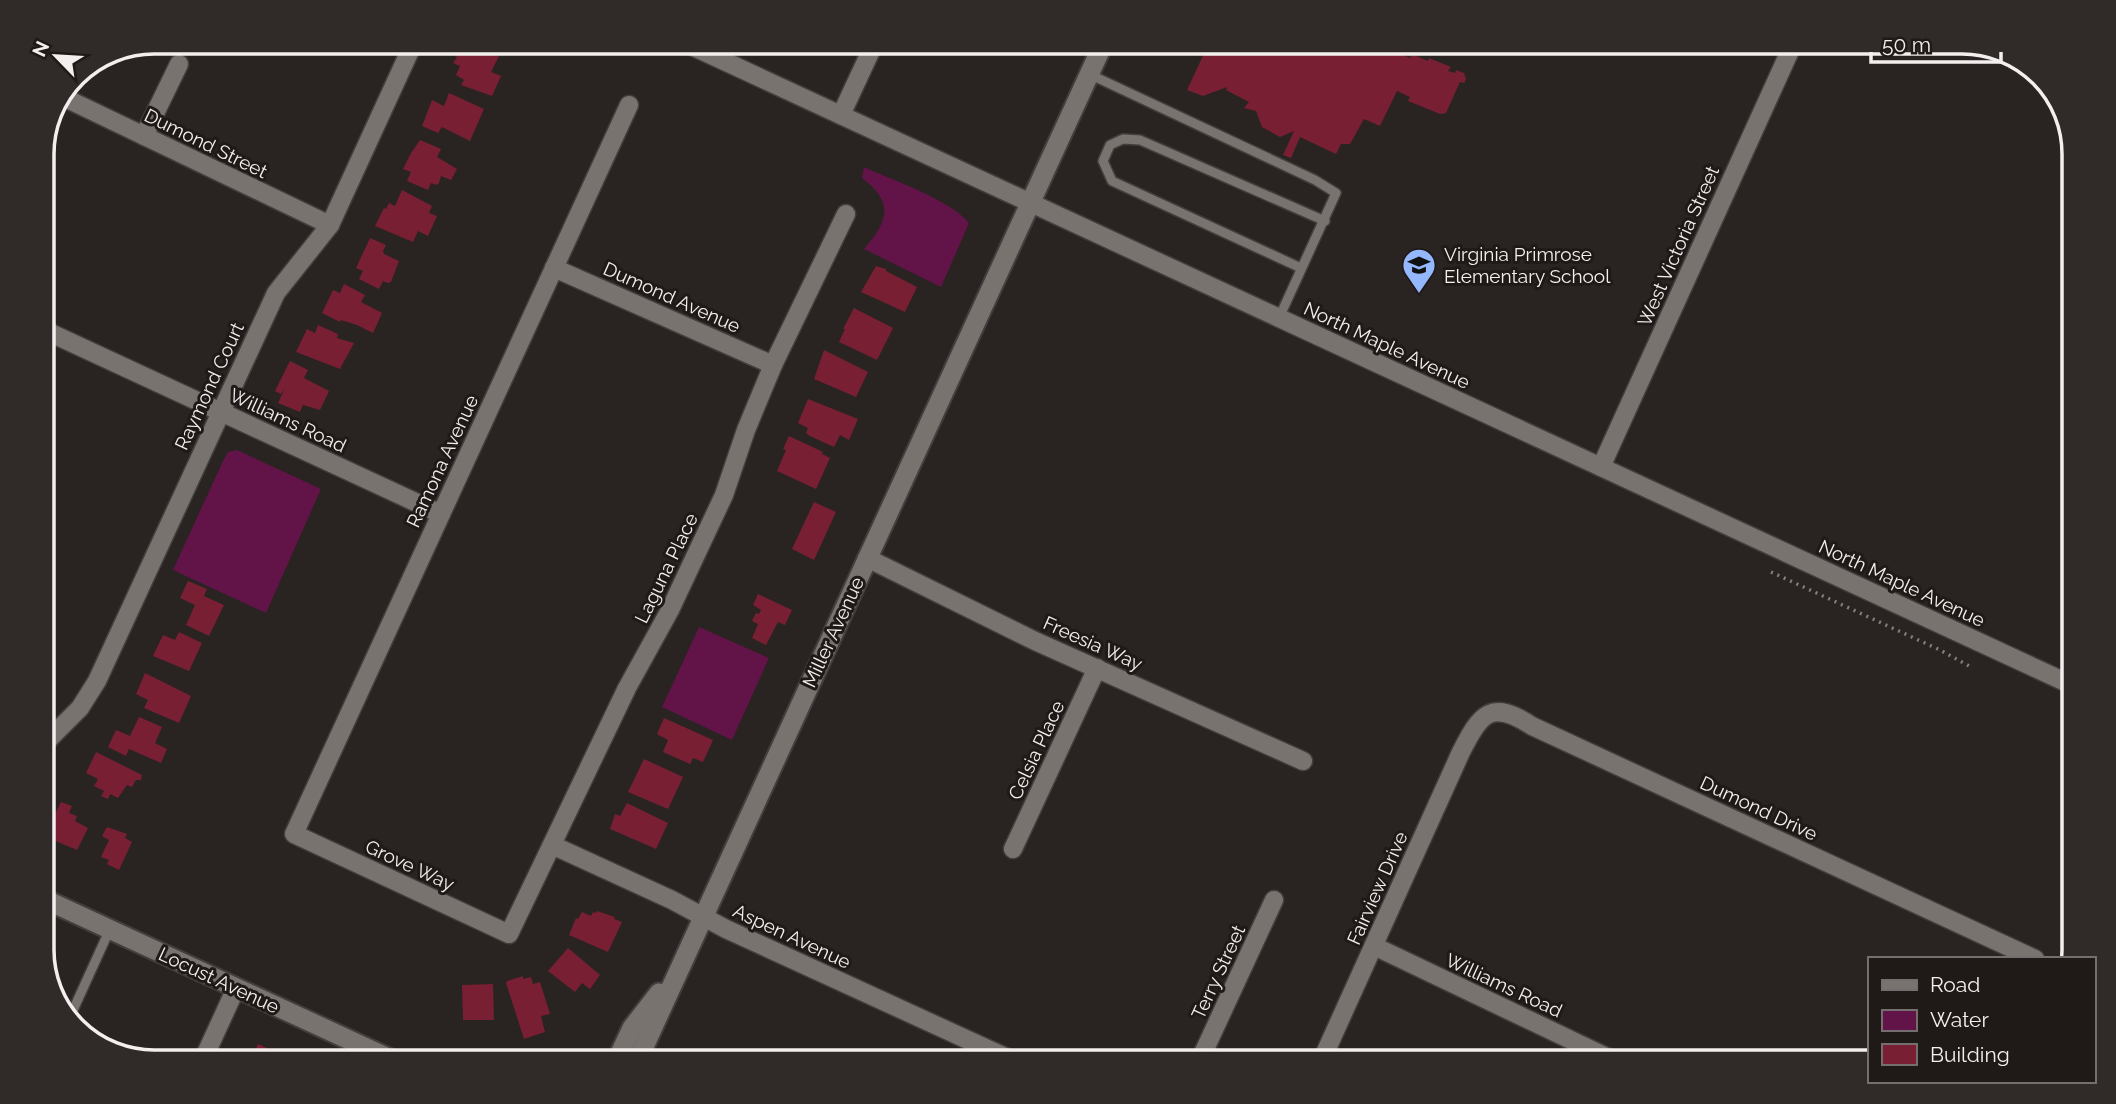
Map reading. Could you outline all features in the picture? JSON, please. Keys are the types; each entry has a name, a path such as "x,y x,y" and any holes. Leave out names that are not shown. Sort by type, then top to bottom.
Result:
{"street":[{"name":"Raymond Court","path":"54,734 90,695 276,293 330,225 408,54"},
{"name":"North Maple Avenue","path":"709,54 2062,680"},
{"path":"841,115 869,54"},
{"name":"Miller Avenue","path":"642,1050 1099,54"},
{"name":"West Victoria Street","path":"1601,467 1789,54"},
{"path":"144,136 179,64"},
{"name":"Dumond Street","path":"70,100 330,225"},
{"name":"Ramona Avenue","path":"294,834 629,105"},
{"name":"Laguna Place","path":"509,934 627,688 670,610 724,495 746,430 773,365 846,214"},
{"name":"Dumond Avenue","path":"554,268 773,365"},
{"name":"Williams Road","path":"54,335 441,514"},
{"name":"Freesia Way","path":"867,558 1035,641 1303,761"},
{"name":"Celsia Place","path":"1013,849 1097,668"},
{"name":"Dumond Drive","path":"1472,732 1479,720 1490,714 1512,713 1532,726 2031,957"},
{"name":"Fairview Drive","path":"1326,1050 1472,732"},
{"name":"Grove Way","path":"294,834 509,934"},
{"name":"Aspen Avenue","path":"552,845 990,1050"},
{"name":"Terry Street","path":"1205,1050 1274,900"},
{"name":"Locust Avenue","path":"54,903 371,1050"},
{"name":"Williams Road","path":"1374,946 1592,1050"},
{"path":"622,1050 632,1028 681,964"},
{"path":"208,1050 236,988"}],"lane":[{"path":"1090,74 1315,180 1336,193 1279,318"},
{"path":"1301,268 1112,181 1103,161 1110,145 1123,139 1140,141 1325,221"},
{"path":"73,1009 110,929"}],"path":[{"path":"1771,572 1940,649 1971,667"}],"water":[{"path":"864,167 935,198 969,223 941,287 864,249 883,221 884,212 880,196 862,178"},
{"path":"237,450 321,489 266,613 173,570 222,463 228,452"},
{"path":"699,627 769,658 732,740 662,707"}],"building":[{"path":"1204,54 1401,54 1410,58 1412,54 1451,67 1448,71 1464,73 1466,79 1464,83 1460,82 1446,113 1440,114 1408,101 1410,97 1397,91 1380,126 1364,119 1350,144 1341,144 1336,154 1300,137 1291,158 1283,155 1294,131 1280,137 1262,127 1256,111 1244,108 1249,102 1226,90 1227,87 1203,96 1187,90"},
{"path":"453,55 499,56 491,72 501,76 492,96 461,85 464,80 456,75 460,66 453,63 457,57"},
{"path":"449,93 484,109 470,141 442,127 438,133 422,126 432,100 444,106"},
{"path":"420,140 441,149 437,157 457,169 451,180 441,176 439,183 431,183 428,190 407,181 411,172 403,169"},
{"path":"402,190 432,206 429,213 437,216 428,236 418,231 413,242 375,226 389,203 395,206"},
{"path":"370,238 386,245 384,254 399,261 391,282 383,281 379,289 359,279 363,271 356,268"},
{"path":"876,266 917,287 905,312 861,292"},
{"path":"344,284 365,295 361,302 382,313 373,333 322,313 333,290 340,293"},
{"path":"854,308 893,328 877,360 839,342"},
{"path":"318,325 338,334 337,338 354,343 340,369 296,352 307,329 315,333"},
{"path":"824,350 868,372 856,397 814,379"},
{"path":"290,361 308,370 304,378 329,391 320,410 303,405 300,412 278,403 285,388 281,394 275,391"},
{"path":"808,399 858,419 849,440 840,435 834,447 806,433 808,428 798,423"},
{"path":"789,436 830,458 816,489 777,471"},
{"path":"814,502 836,512 814,560 792,549"},
{"path":"188,581 207,589 204,596 224,605 209,636 186,625 195,605 180,598"},
{"path":"758,594 792,610 785,625 778,622 766,645 752,638 758,624 752,621 761,610 753,605"},
{"path":"179,632 202,643 189,671 153,656 163,635 175,640"},
{"path":"145,673 191,696 179,723 144,708 148,700 136,694"},
{"path":"139,717 162,727 155,743 167,749 161,763 129,749 126,756 108,747 116,730 130,736"},
{"path":"664,718 713,740 703,762 693,758 690,764 663,752 668,740 657,734"},
{"path":"96,752 142,775 141,780 136,780 132,787 127,785 118,798 110,794 108,799 101,796 104,791 94,786 98,779 86,773"},
{"path":"644,759 683,777 668,809 628,792"},
{"path":"61,802 72,806 69,813 77,816 75,821 88,828 77,850 54,840 54,811 56,812"},
{"path":"627,803 668,823 656,849 610,829 615,814 620,816"},
{"path":"107,827 127,834 125,838 132,842 119,870 107,864 109,860 101,857 109,840 102,836"},
{"path":"597,911 622,922 608,952 569,935 576,918 578,919 582,912 591,916"},
{"path":"568,948 600,975 590,989 582,983 575,992 548,971"},
{"path":"523,976 523,979 531,977 533,984 540,982 550,1014 541,1016 545,1032 524,1039 506,983"},
{"path":"493,984 494,1020 463,1020 462,985"},
{"path":"258,1044 271,1050 255,1050"}],"place":[{"name":"Virginia Primrose Elementary School","path":"1419,295"}]}
